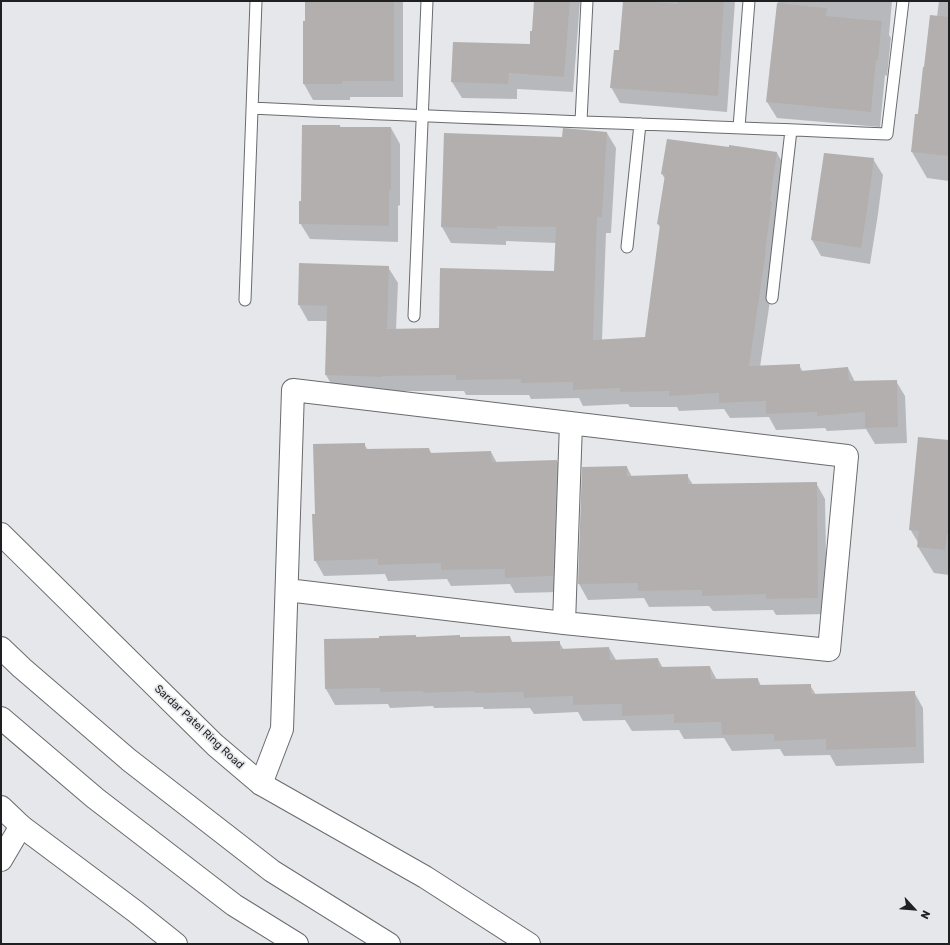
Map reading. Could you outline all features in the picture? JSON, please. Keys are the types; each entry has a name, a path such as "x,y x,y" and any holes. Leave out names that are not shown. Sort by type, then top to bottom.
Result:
{"main road":[{"path":"262,784 282,729 293,390 847,456 829,650 564,623 287,590"},
{"path":"564,623 571,423"},
{"name":"Sardar Patel Ring Road","path":"1,534 215,745 262,784 425,877 529,944"},
{"path":"1,648 22,668 129,760 272,871 389,944"},
{"path":"1,718 95,798 234,905 297,944"},
{"path":"1,807 21,826 136,912 176,944"},
{"path":"1,860 21,826"}],"lane":[{"path":"246,300 256,1"},
{"path":"414,316 427,1"},
{"path":"582,121 587,1"},
{"path":"739,127 749,1"},
{"path":"252,108 423,117 582,121 887,134 903,1"},
{"path":"627,247 640,124"},
{"path":"772,298 791,130"}],"building":[{"path":"305,1 394,1 394,81 342,81 342,84 303,84 303,21 305,21"},
{"path":"534,1 570,1 564,77 509,73 508,84 451,82 453,42 530,44 530,31 532,31"},
{"path":"623,1 678,4 678,1 724,1 718,96 610,88 614,50 619,50"},
{"path":"777,3 827,8 826,16 882,21 878,60 876,60 871,112 766,102"},
{"path":"930,15 949,17 949,156 911,152 915,114 918,114"},
{"path":"302,125 391,127 391,190 389,190 389,226 299,224 299,201 301,201"},
{"path":"563,128 607,132 602,217 597,217 593,340 645,337 660,225 657,224 665,175 661,174 667,139 729,147 729,145 777,152 770,201 772,201 766,251 749,366 800,364 800,371 848,367 849,381 897,380 898,427 865,428 865,412 817,416 817,412 766,414 766,401 719,403 719,393 669,396 669,391 620,392 620,388 573,390 573,382 521,383 521,379 456,380 456,375 382,377 325,375 327,306 298,305 299,263 389,266 387,329 439,328 440,268 554,271 556,227 497,226 497,229 441,227 444,133 562,137"},
{"path":"824,153 874,158 861,248 811,240"},
{"path":"918,437 949,440 949,534 947,534 945,550 917,547 919,531 909,530"},
{"path":"365,443 365,449 429,448 430,453 491,451 492,462 557,460 553,576 505,578 505,569 441,570 441,563 378,565 378,559 314,561 312,514 315,514 313,444"},
{"path":"627,466 627,476 688,474 688,484 817,482 818,598 766,599 766,594 702,596 702,590 638,591 638,583 578,584 582,467"},
{"path":"416,635 416,637 460,635 460,637 510,636 511,642 560,641 560,649 609,647 610,660 658,658 659,667 710,666 711,679 758,678 758,685 811,684 811,694 915,691 916,747 826,750 826,739 774,741 774,734 722,735 721,722 674,723 674,714 622,716 622,704 573,705 573,696 524,698 523,692 474,693 474,691 424,693 423,691 380,692 380,688 325,689 324,639 379,638 379,636"}]}
